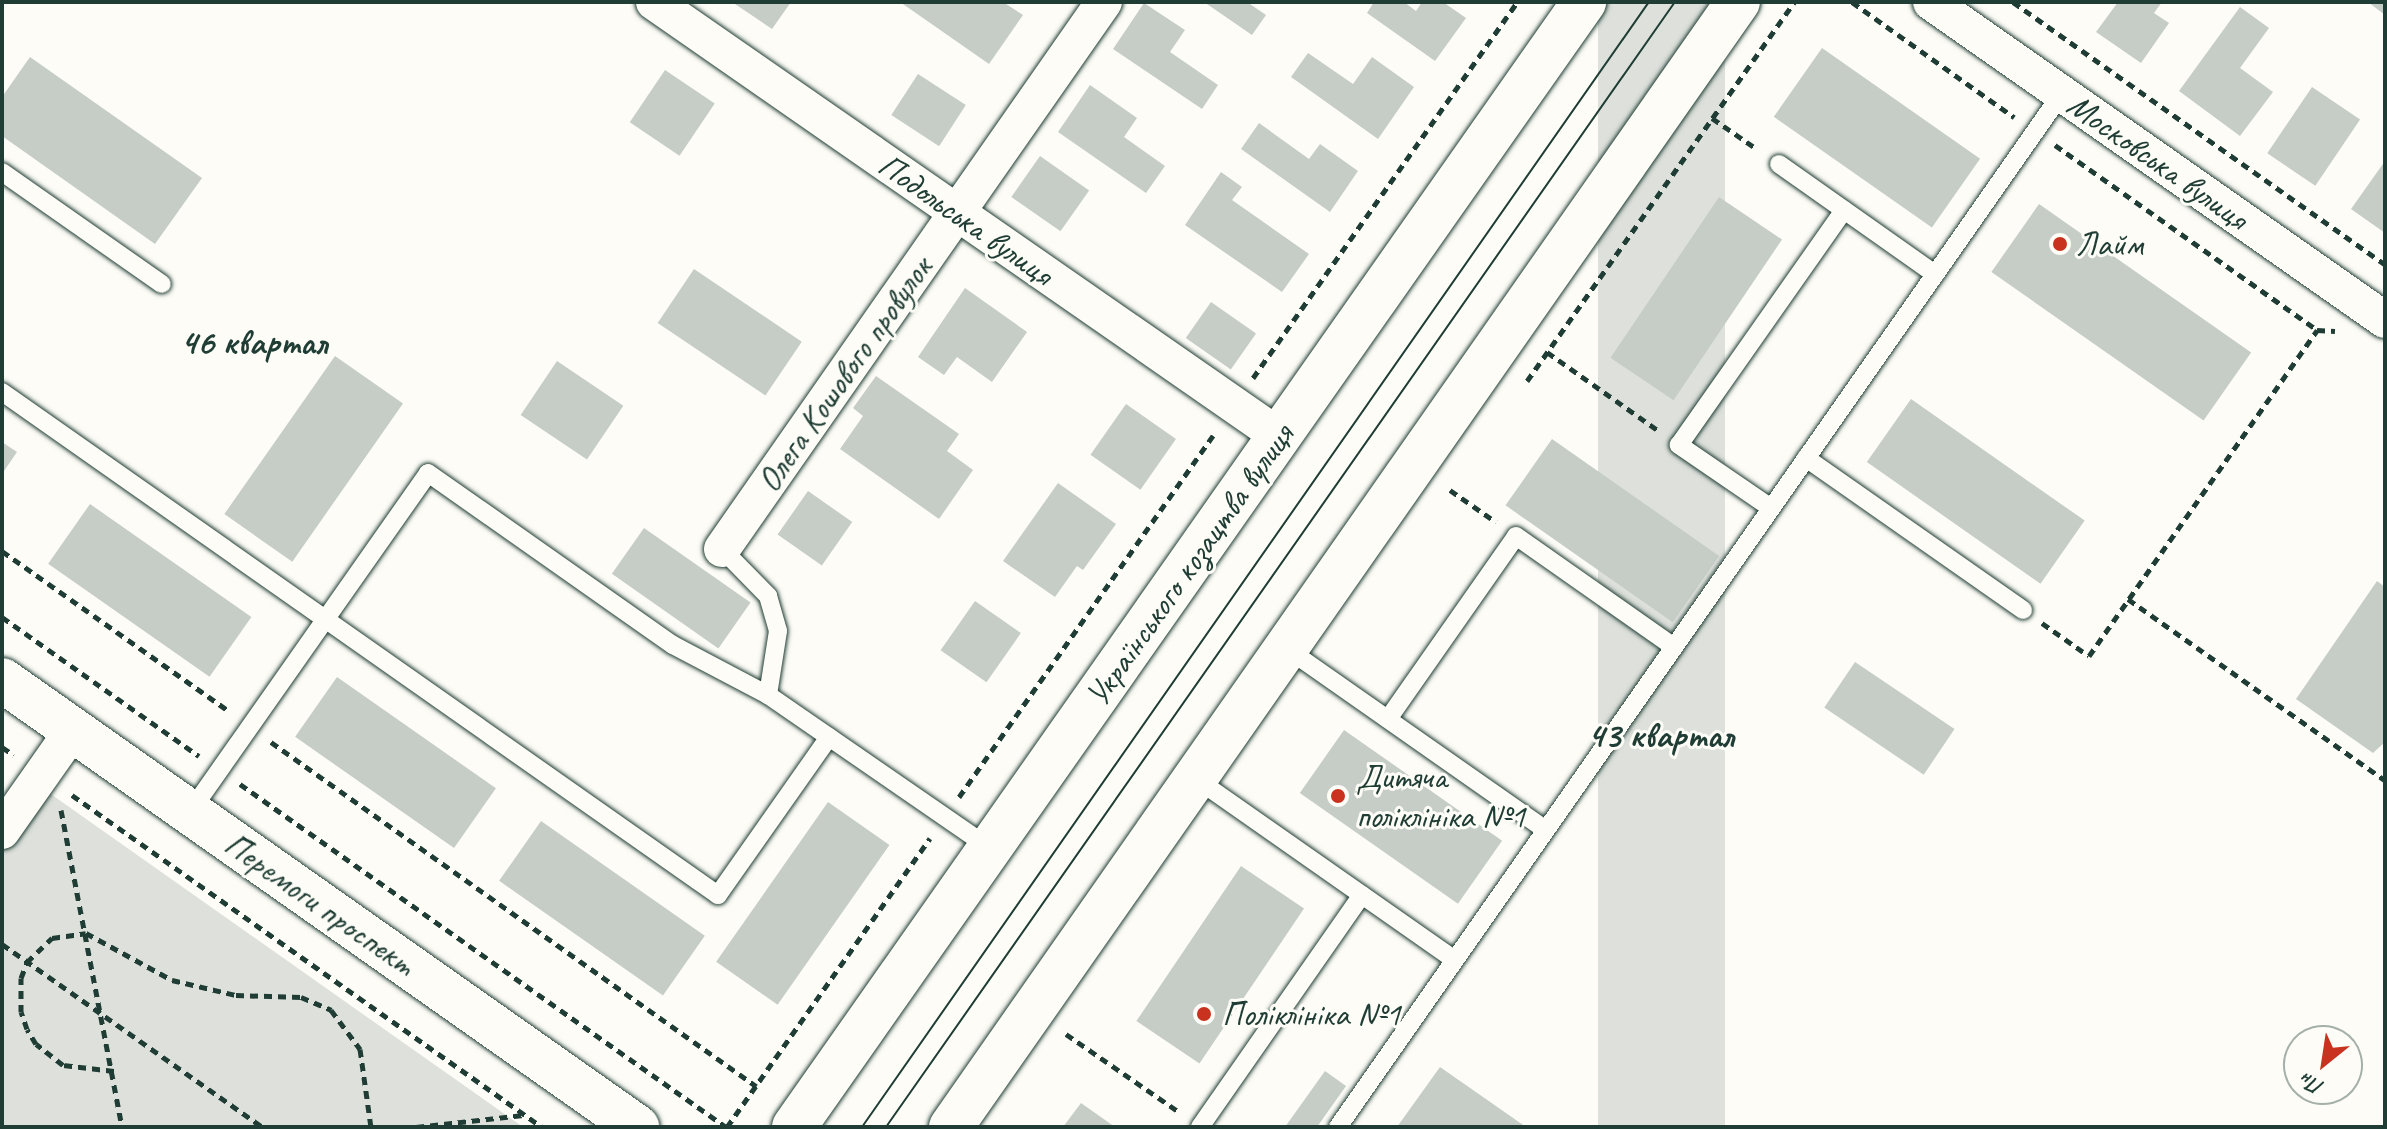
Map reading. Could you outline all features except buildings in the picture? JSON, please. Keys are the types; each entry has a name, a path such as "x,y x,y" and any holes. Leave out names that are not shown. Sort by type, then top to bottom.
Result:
{"street":[{"name":"Подольська вулиця","path":"654,2 1279,436"},
{"name":"Олега Кошового провулок","path":"722,549 1104,2"},
{"name":"Українського козацтва вулиця","path":"794,1127 1584,2"},
{"path":"951,1127 1738,2"},
{"name":"Московська вулиця","path":"1931,2 2385,320"},
{"name":"Перемоги проспект","path":"2,680 637,1127"},
{"path":"2,831 49,779 73,730"}],"lane":[{"path":"1338,1127 2062,93"},
{"path":"1779,164 1935,274"},
{"path":"2,172 162,284"},
{"path":"1771,508 1679,445 1844,210"},
{"path":"2,392 718,895 829,737"},
{"path":"1806,458 2023,610"},
{"path":"190,812 428,473 673,645 768,695 990,848"},
{"path":"1388,719 1516,536 1674,647"},
{"path":"722,549 768,596 778,631 768,695"},
{"path":"1286,648 1546,830"},
{"path":"1195,778 1455,960"},
{"path":"1200,1127 1362,895"}],"path":[{"path":"2,617 727,1127 1517,2"},
{"path":"1852,2 2317,330 2089,656 2023,610"},
{"path":"2013,2 2385,264"},
{"path":"1712,118 1779,164"},
{"path":"1547,352 1679,445"},
{"path":"1450,490 1516,536"},
{"path":"2,551 756,1086"},
{"path":"2128,599 2385,780"},
{"path":"2,747 542,1127"},
{"path":"49,779 86,933 122,1127"},
{"path":"114,1071 79,1071 36,1044 21,1012 27,962 52,938 86,933 172,980 236,995 301,997 331,1010 360,1049 371,1127"},
{"path":"2,944 262,1127"},
{"path":"1066,1034 1200,1127"},
{"path":"416,1127 524,1115"}],"shaded area":[{"path":"1598,2 1725,2 1725,1127 1598,1127"},
{"path":"45,790 523,1127 2,1127 2,850"}],"tram line":[{"path":"862,1127 1649,2"},
{"path":"886,1127 1675,2"}],"place":[{"name":"Лайм","path":"2060,244"},
{"name":"Дитяча поліклініка №1","path":"1338,796"},
{"name":"Поліклініка №1","path":"1204,1014"}],"district":[{"name":"46 квартал","path":"254,343"},
{"name":"43 квартал","path":"1661,736"}]}
